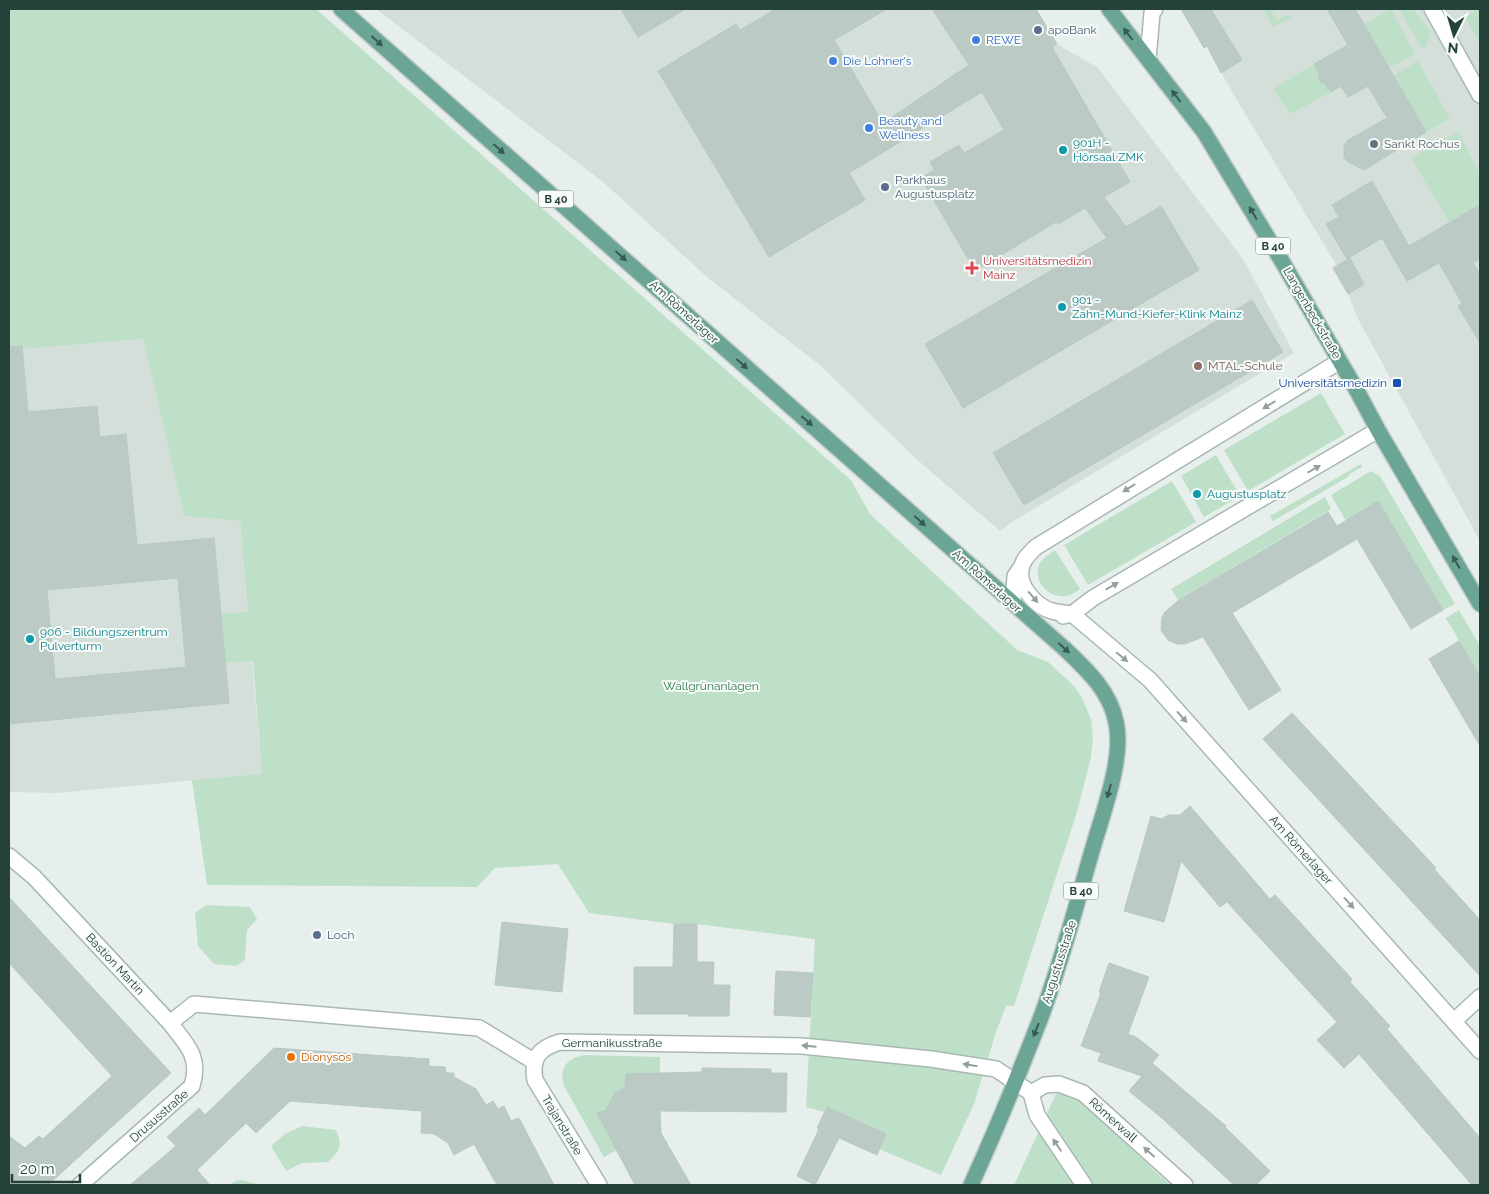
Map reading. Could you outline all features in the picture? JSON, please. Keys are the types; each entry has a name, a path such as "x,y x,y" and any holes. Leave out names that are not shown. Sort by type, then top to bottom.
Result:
{"main road":[{"name":"Am Römerlager","path":"341,9 1027,616"},
{"name":"Langenbeckstraße","path":"1109,9 1204,132 1340,361 1378,430 1480,604"},
{"name":"Augustusstraße","path":"972,1185 1041,1016 1066,944 1110,788 1117,753 1117,723 1109,700 1092,675 1027,616"}],"street":[{"path":"1148,59 1152,13 1155,9"},
{"path":"1432,9 1480,95"},
{"path":"1013,603 1015,576 1026,557 1036,547 1340,361"},
{"path":"1027,616 1054,617 1072,614 1092,598 1378,430"},
{"path":"1021,567 1020,574 1024,585 1034,600 1051,611 1072,614"},
{"name":"Am Römerlager","path":"1072,614 1150,680 1480,1052"},
{"name":"Bastion Martin","path":"9,856 34,877 170,1023 190,1049 195,1061 196,1074 192,1086"},
{"path":"1454,1021 1480,997"},
{"path":"170,1023 194,1004 479,1028 535,1062"},
{"name":"Germanikusstraße","path":"535,1062 540,1051 549,1045 560,1042 802,1046 931,1059 996,1069 1015,1081"},
{"name":"Trajanstraße","path":"535,1062 533,1071 535,1080 599,1185"},
{"path":"1015,1081 1031,1093 1037,1115 1084,1185"},
{"name":"Römerwall","path":"1031,1093 1046,1085 1059,1084 1083,1092 1185,1185"},
{"name":"Drususstraße","path":"80,1185 192,1086"}],"shaded area":[{"name":"Universitätsmedizin Mainz","path":"376,9 1036,9 1057,44 1098,68 1243,259 1294,353 1015,520 1000,531 913,456 821,366 707,277 603,182"},
{"path":"1180,9 1480,9 1480,541 1358,319 1348,294 1364,283 1349,258 1337,266 1232,92 1207,46 1204,48"},
{"path":"143,339 184,516 240,521 262,774 56,793 9,792 9,341 13,350"}],"green space":[{"name":"Wallgrünanlagen","path":"316,9 851,480 870,514 1017,650 1048,662 1073,685 1081,696 1091,719 1093,738 1091,757 1077,812 1014,1006 1006,1006 974,1104 941,1175 879,1149 886,1134 827,1107 824,1112 806,1107 815,939 589,913 558,864 495,868 477,887 207,885 192,780 262,774 253,661 225,663 221,614 248,612 240,521 184,516 143,339 13,350 9,341 9,10"},
{"path":"1263,9 1270,9 1277,20 1289,14 1291,18 1273,27"},
{"path":"1391,9 1415,54 1389,68 1364,24"},
{"path":"1399,9 1413,9 1431,32 1425,48 1421,47"},
{"path":"1479,9 1480,40 1478,40 1465,17"},
{"path":"1418,61 1450,119 1426,132 1393,76"},
{"path":"1314,64 1319,73 1320,81 1326,84 1331,92 1290,114 1273,89"},
{"path":"1458,131 1480,175 1480,205 1450,223 1411,158"},
{"path":"1321,393 1345,434 1248,491 1224,450"},
{"path":"1216,455 1240,496 1204,517 1181,476"},
{"path":"1361,464 1362,467 1351,473 1348,477 1273,521 1270,516"},
{"path":"1371,471 1380,476 1455,604 1443,610 1378,502 1346,521 1331,495"},
{"path":"1172,481 1196,522 1088,585 1064,545"},
{"path":"1325,497 1331,509 1178,600 1171,589"},
{"path":"1055,550 1080,589 1068,596 1059,596 1047,591 1043,587 1038,575 1040,563"},
{"path":"1459,610 1480,646 1480,677 1446,618"},
{"path":"206,905 250,907 257,919 247,930 245,960 237,966 214,964 198,946 195,913"},
{"path":"584,1055 660,1057 660,1074 626,1074 625,1091 614,1095 612,1107 597,1113 617,1150 604,1157 564,1086 562,1074 565,1065 573,1059"},
{"path":"1060,1092 1070,1094 1079,1100 1170,1185 1014,1185 1056,1094"},
{"path":"302,1126 336,1130 340,1144 338,1151 328,1162 302,1163 286,1171 271,1146 285,1134"},
{"path":"242,1180 261,1185 229,1185"}],"building":[{"path":"621,9 686,9 638,37"},
{"path":"776,9 887,9 834,40 883,123 969,65 932,9 1036,9 1057,44 1052,47 1130,182 1104,197 1126,227 1161,206 1199,270 963,408 925,344 1107,238 1085,208 1058,224 1056,222 975,271 921,178 934,170 930,162 959,145 964,153 1004,130 982,92 849,173 865,200 769,257 658,71 736,24 740,30"},
{"path":"1181,9 1211,9 1242,60 1221,73 1207,46 1204,48"},
{"path":"1327,9 1355,9 1426,132 1364,170 1347,161 1344,157 1344,147 1348,140 1387,118 1368,86 1348,97 1341,86 1331,92 1326,84 1320,82 1318,71 1314,64 1348,45"},
{"path":"1372,181 1409,246 1480,205 1480,259 1473,263 1480,274 1480,343 1458,306 1462,303 1439,263 1407,281 1382,238 1347,259 1326,224 1339,217 1332,205"},
{"path":"1350,258 1364,284 1348,294 1333,268"},
{"path":"1252,300 1283,352 1024,505 993,453"},
{"path":"22,346 28,412 97,406 100,437 126,434 137,545 214,538 229,703 9,724 9,347","holes":["178,578 186,667 55,679 47,590"]},
{"path":"1378,501 1443,610 1411,629 1357,539 1232,613 1281,690 1249,710 1203,637 1185,644 1178,644 1169,641 1161,630 1162,617 1165,612 1179,600 1328,512 1337,526"},
{"path":"1459,641 1480,677 1480,746 1429,659"},
{"path":"1292,713 1436,868 1434,869 1480,920 1480,976 1263,739"},
{"path":"1190,806 1270,899 1275,895 1352,979 1350,982 1390,1026 1387,1029 1480,1138 1480,1185 1472,1185 1359,1054 1344,1068 1317,1040 1337,1022 1227,902 1220,907 1181,861 1164,922 1124,911 1151,816 1161,819 1169,815 1180,815"},
{"path":"9,897 171,1073 48,1185 9,1185 9,1136 25,1148 39,1136 43,1139 112,1076 9,963"},
{"path":"502,922 568,929 562,992 495,985"},
{"path":"674,924 697,924 697,962 714,962 713,985 730,985 729,1016 634,1014 634,967 673,967"},
{"path":"1109,963 1149,977 1128,1034 1136,1037 1159,1055 1152,1063 1226,1126 1270,1171 1256,1185 1234,1185 1163,1119 1129,1091 1142,1076 1098,1061 1101,1053 1081,1046 1101,993 1099,992"},
{"path":"776,971 813,973 810,1017 774,1015"},
{"path":"274,1048 429,1059 429,1066 445,1067 446,1073 454,1073 454,1077 476,1089 486,1105 493,1101 498,1109 504,1106 511,1121 519,1118 554,1185 497,1185 474,1144 454,1155 448,1143 434,1134 421,1133 422,1111 290,1101 256,1133 246,1123 197,1170 210,1185 130,1185 176,1146 167,1137 199,1108 205,1115"},
{"path":"702,1068 771,1069 771,1073 787,1073 786,1112 660,1111 661,1133 691,1185 635,1185 597,1113 606,1110 614,1094 625,1087 626,1074 702,1072"},
{"path":"827,1107 886,1134 877,1155 839,1138 815,1185 797,1176"}],"place":[{"name":"apoBank","path":"1038,30"},
{"name":"REWE","path":"976,40"},
{"name":"Die Lohner's","path":"833,61"},
{"name":"Beauty and Wellness","path":"869,128"},
{"name":"Sankt Rochus","path":"1374,144"},
{"name":"901H - Hörsaal ZMK","path":"1063,150"},
{"name":"Parkhaus Augustusplatz","path":"885,187"},
{"name":"Universitätsmedizin Mainz","path":"972,268"},
{"name":"901 - Zahn-Mund-Kiefer-Klink Mainz","path":"1062,307"},
{"name":"MTAL-Schule","path":"1198,366"},
{"name":"Universitätsmedizin","path":"1397,383"},
{"name":"Augustusplatz","path":"1197,494"},
{"name":"906 - Bildungszentrum Pulverturm","path":"30,639"},
{"name":"Loch","path":"317,935"},
{"name":"Dionysos","path":"291,1057"}]}
